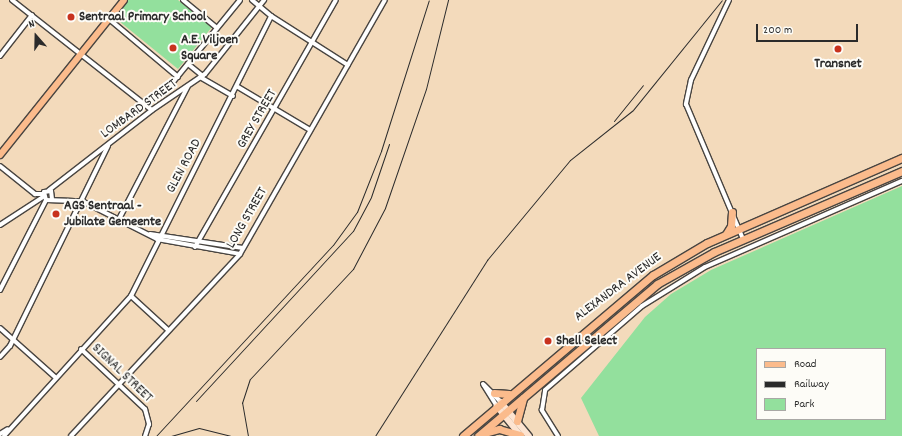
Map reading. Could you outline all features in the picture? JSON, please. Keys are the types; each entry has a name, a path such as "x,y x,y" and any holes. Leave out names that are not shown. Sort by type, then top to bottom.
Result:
{"highway":[{"name":"ALEXANDRA AVENUE","path":"463,436 631,290 676,260 722,236 902,158"},
{"name":"ALEXANDRA AVENUE","path":"479,435 530,389 640,296 682,269 743,240 902,171"},
{"path":"722,236 731,226 732,212"},
{"path":"676,260 682,269"},
{"path":"517,421 520,404 530,389"},
{"path":"494,393 510,394"},
{"path":"479,435 499,429 521,435"}],"main road":[{"path":"0,155 124,0"},
{"path":"499,404 521,435"},
{"path":"505,412 517,421 529,436"}],"street":[{"path":"12,0 152,110"},
{"path":"183,0 217,28"},
{"path":"164,93 240,0"},
{"path":"252,0 271,16 348,65"},
{"name":"LOMBARD STREET","path":"44,197 49,190 152,110 201,77 264,0"},
{"name":"GREY STREET","path":"195,247 276,110 336,0"},
{"name":"LONG STREET","path":"71,436 240,254 386,0"},
{"path":"729,0 691,80 686,104 743,240"},
{"path":"0,56 32,15"},
{"name":"GLEN ROAD","path":"4,436 11,426 55,377 132,296 157,240 238,87 271,16"},
{"path":"109,19 178,77"},
{"path":"188,64 201,77 233,96"},
{"path":"118,220 188,86"},
{"path":"238,87 310,130"},
{"path":"0,357 12,339 82,201 109,144"},
{"path":"0,166 35,194 52,199 82,201 118,220 150,234 157,240 240,254"},
{"path":"558,436 542,410 545,390 642,306 705,267 902,181"},
{"path":"49,190 52,199"},
{"path":"0,226 44,197"},
{"path":"0,290 44,197"},
{"path":"150,234 243,248"},
{"path":"132,296 168,330"},
{"path":"0,328 55,377"},
{"name":"SIGNAL STREET","path":"81,349 119,384 148,414 149,424 145,436"},
{"path":"483,384 494,393 499,404 483,384"},
{"name":"GLEN ROAD","path":"0,434 11,426"}],"green space":[{"name":"A.E. Viljoen Square","path":"128,0 178,0 212,27 178,69 114,17"},
{"path":"902,186 902,436 599,436 581,398 645,317 671,294 711,270"}],"railway":[{"path":"156,436 333,245 357,212 381,151 429,0"},
{"path":"248,436 242,403 250,379 353,269 385,208 426,89 448,0"},
{"path":"375,436 487,260 570,160 633,110 722,0"},
{"path":"614,121 643,85"},
{"path":"196,401 353,231 371,197 389,144"},
{"path":"171,436 199,428 230,436"}],"place":[{"name":"Sentraal Primary School","path":"71,17"},
{"name":"A.E. Viljoen Square","path":"173,48"},
{"name":"Transnet","path":"838,49"},
{"name":"AGS Sentraal - Jubilate Gemeente","path":"56,214"},
{"name":"Shell Select","path":"548,341"}]}
